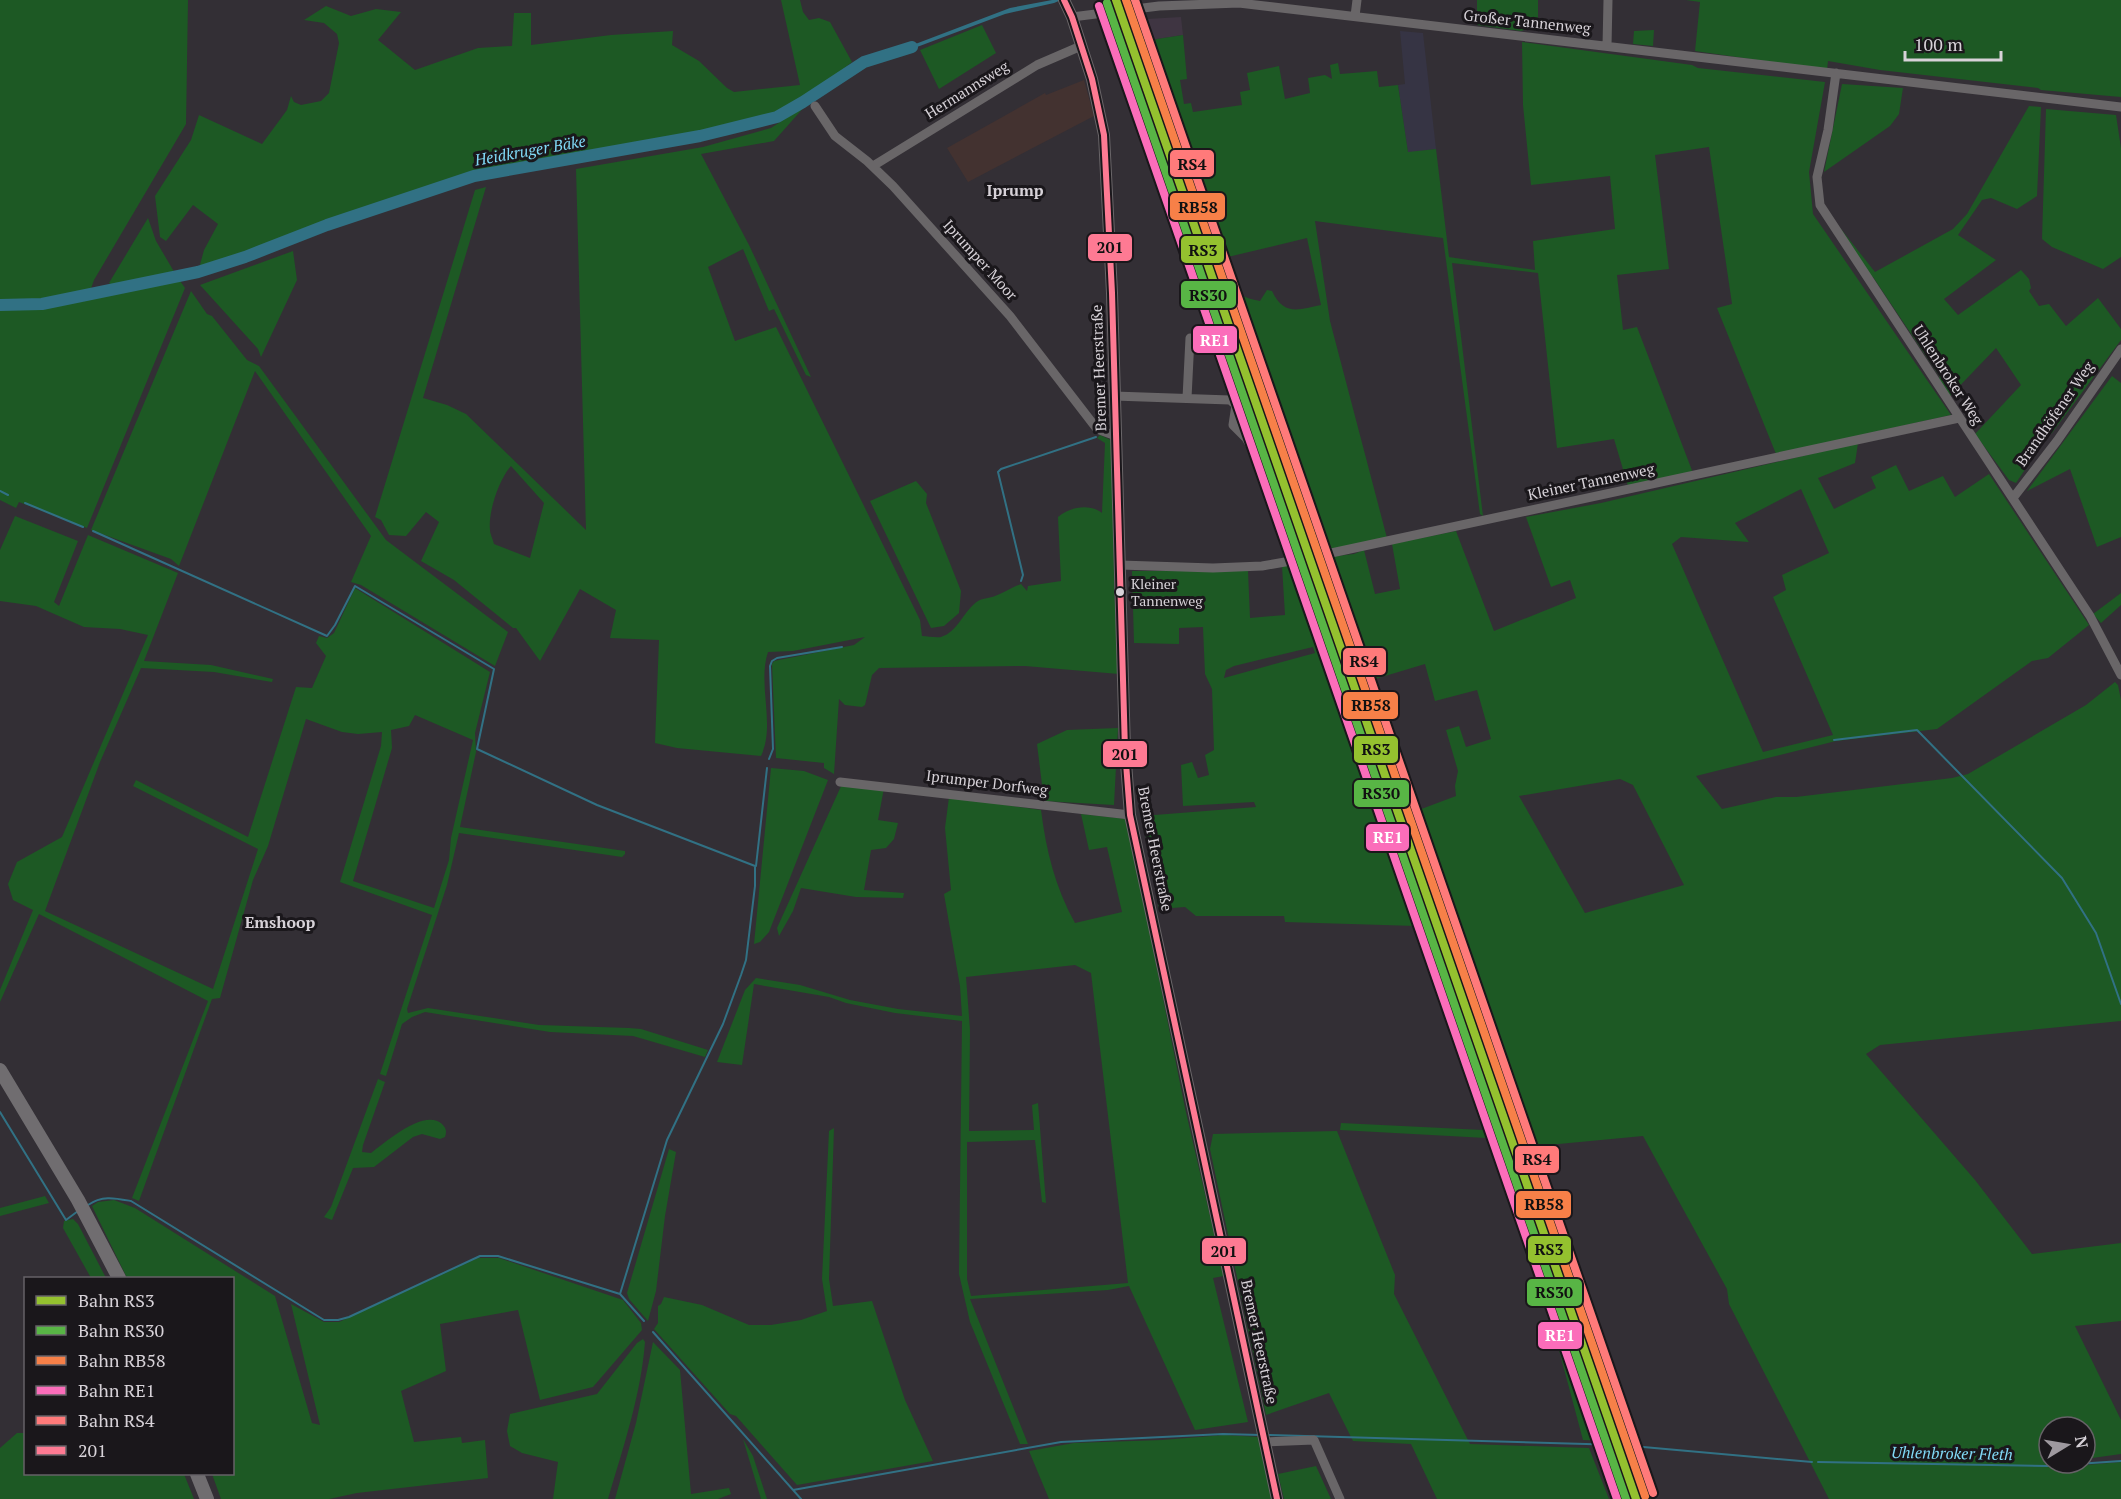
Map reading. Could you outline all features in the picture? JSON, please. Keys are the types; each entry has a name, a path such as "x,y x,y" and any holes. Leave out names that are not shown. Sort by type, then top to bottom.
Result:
{"highway":[{"path":"0,1070 118,1277"},
{"path":"0,1085 75,1202"},
{"path":"84,1218 111,1277"},
{"path":"197,1475 207,1499"},
{"path":"206,1475 215,1499"}],"main road":[{"name":"Bremer Heerstraße","path":"1064,0 1072,17 1092,79 1104,135 1112,293 1126,759 1130,815 1277,1499"}],"street":[{"path":"1355,16 1357,0"},
{"path":"1607,46 1608,0"},
{"name":"Großer Tannenweg","path":"1072,17 1132,4 1239,3 2121,107"},
{"name":"Hermannsweg","path":"873,166 1037,65 1081,46"},
{"name":"Uhlenbroker Weg","path":"1836,73 1828,129 1817,177 1820,205 2090,616 2121,675"},
{"name":"Iprumper Moor","path":"815,106 835,136 873,166 893,186 1010,316 1096,429 1116,436"},
{"path":"1187,398 1190,338"},
{"name":"Brandhöfener Weg","path":"2013,498 2057,441 2121,349"},
{"path":"1114,396 1230,400 1236,405 1233,425 1246,438 1253,450"},
{"name":"Kleiner Tannenweg","path":"1120,565 1213,568 1262,566 1308,558 1959,418"},
{"name":"Iprumper Dorfweg","path":"840,782 1130,815"},
{"path":"1264,1437 1314,1440 1340,1499"}],"shaded area":[{"path":"1107,0 1123,0 1130,20 1181,17 1183,35 1157,39 1138,47 1235,335 1639,1499 1628,1499 1537,1240 1327,623"},
{"path":"1400,31 1423,33 1436,149 1408,153 1398,85 1405,84"},
{"path":"1084,80 1094,116 968,182 947,148 1045,93 1046,95"}],"green space":[{"path":"0,0 188,0 186,124 94,280 89,294 43,303 0,304"},
{"path":"781,0 800,0 803,12 809,20 819,18 830,22 852,62 804,100 778,116 699,135 474,176 326,224 244,257 198,272 204,250 218,224 193,205 166,241 160,237 155,196 191,140 199,115 262,144 287,110 291,96 294,102 301,105 321,101 329,93 339,43 337,34 324,23 304,20 326,6 351,16 376,9 401,12 378,40 415,70 478,48 512,46 514,13 531,13 531,45 611,35 673,31 672,45 699,61 734,92 800,85"},
{"path":"1477,0 1538,0 1538,26 1521,31 1477,25"},
{"path":"1686,0 2121,0 2121,97 2041,90 1880,70 1828,61 1827,70 1695,51 1700,2"},
{"path":"982,25 996,53 939,89 920,50"},
{"path":"1654,30 1653,46 1633,44 1634,31"},
{"path":"1183,35 1187,79 1180,80 1184,104 1191,103 1193,112 1242,105 1240,92 1250,90 1247,73 1279,66 1285,99 1310,93 1308,78 1325,75 1332,79 1330,65 1338,63 1340,74 1377,71 1379,87 1398,85 1408,152 1436,149 1449,257 1535,270 1533,241 1615,229 1610,176 1531,185 1523,105 1522,42 1692,65 1698,68 1825,82 1809,172 1813,214 1951,415 1776,454 1717,308 1732,304 1709,147 1655,155 1669,269 1617,275 1623,330 1637,327 1693,473 1628,486 1614,439 1557,448 1538,273 1452,263 1483,516 1480,514 1443,238 1315,221 1330,321 1387,538 1313,553 1235,335 1212,257 1191,204 1138,47 1157,39","holes":["1307,238 1321,305 1299,309 1287,308 1281,304 1272,291 1267,290 1260,301 1241,295 1231,286 1217,257 1232,256"]},
{"path":"1842,84 1903,88 1899,114 1890,126 1824,172"},
{"path":"806,105 774,141 701,154 749,245 811,377 806,375 774,309 769,311 743,249 708,267 735,341 776,327 920,620 922,636 941,637 952,631 973,605 980,600 998,595 1021,584 1027,591 1028,586 1061,581 1058,517 1068,511 1086,507 1102,513 1105,443 1097,438 1100,435 1113,441 1114,588 1119,674 1025,666 879,668 872,675 865,705 862,707 845,705 839,699 834,774 824,768 824,763 776,758 772,664 774,661 854,645 865,637 793,651 768,652 764,678 767,731 761,756 677,748 655,743 659,640 610,638 616,610 580,589 540,661 516,628 513,628 454,580 421,561 439,522 426,512 406,536 389,535 381,520 375,517 475,190 486,187 423,398 447,405 466,414 586,530 576,169 703,147 771,128","holes":["511,466 544,503 530,558 494,544 490,530 493,505 502,479"]},
{"path":"2029,106 2041,107 2037,196 2017,209 1991,198 1982,200 1958,235 1996,260 1944,299 1958,315 2021,270 2029,279 2031,288 2029,291 2039,306 2049,304 2066,326 2098,298 2121,329 2121,340 2052,433 2048,435 2016,483 2009,480 1975,434 2021,385 1996,348 1949,397 1938,380 1940,377 1873,277 1867,276 1837,224 1875,272 1953,229 1967,214"},
{"path":"2046,109 2116,115 2121,148 2121,257 2103,269 2052,247 2042,239"},
{"path":"148,218 156,241 176,275 115,288 109,283"},
{"path":"293,251 297,280 261,357 258,349 200,285"},
{"path":"178,278 185,288 87,528 19,502 16,508 0,500 0,306 49,304"},
{"path":"191,291 207,314 212,316 247,360 259,366 386,540 508,632 495,666 361,585 351,582 371,536 255,371 179,566 171,559 91,530"},
{"path":"2112,376 2121,383 2121,537 2097,547 2070,469 2027,491"},
{"path":"1858,443 1855,463 1818,478 1834,509 1876,488 1871,477 1896,465 1909,491 1943,476 1955,497 1989,474 2089,625 2048,658 2032,661 1937,729 1836,741 1696,776 1722,809 1776,797 1796,797 1952,778 1968,774 2086,705 2115,682 2118,685 2121,700 2121,1021 1880,1045 1866,1054 1975,1180 2032,1254 2121,1243 2121,1321 2075,1326 2121,1420 2121,1454 2097,1457 2097,1415 2037,1415 2037,1475 2097,1475 2097,1464 2121,1462 2121,1499 1829,1499 1729,1304 1727,1289 1643,1136 1527,1147 1652,1499 1639,1499 1417,860 1321,572 1313,559 1354,554 1364,550 1375,594 1400,589 1392,544 1456,531 1494,631 1576,598 1570,580 1551,587 1526,517 1601,503","holes":["1801,489 1829,553 1782,575 1786,590 1773,597 1833,735 1763,752 1672,544 1681,537 1749,542 1735,523","1425,664 1435,701 1477,690 1491,739 1466,747 1459,726 1446,730 1458,771 1456,796 1408,814 1365,682","1620,779 1633,785 1684,885 1585,913 1519,796"]},
{"path":"916,481 927,494 926,503 961,591 959,613 944,626 931,628 870,501"},
{"path":"15,516 78,541 54,602 59,606 88,535 178,573 144,661 211,665 273,679 272,682 214,672 141,668 100,762 45,911 213,989 258,849 133,786 136,780 248,837 296,687 312,688 326,656 316,643 319,636 327,638 334,633 355,588 490,672 475,733 476,752 460,827 625,851 622,857 459,833 447,885 407,1009 408,1013 428,1008 539,1025 641,1029 708,1050 705,1057 633,1036 550,1032 425,1012 402,1024 386,1076 380,1074 432,915 340,882 381,746 382,732 358,734 342,732 306,719 268,846 253,880 220,998 212,999 139,1201 132,1198 208,1001 39,914 0,1002 0,990 33,910 13,900 8,884 17,862 62,837 148,635 120,629 84,627 36,606 0,601 0,550","holes":["415,715 473,740 451,838 449,860 434,908 353,881 392,748 391,730 409,726"]},
{"path":"1305,561 1609,1441 1583,1440 1556,1339 1486,1138 1340,1130 1341,1123 1483,1130 1416,926 1285,922 1284,916 1196,916 1185,907 1159,909 1142,816 1256,807 1254,802 1183,806 1181,765 1192,762 1198,778 1209,775 1205,755 1214,750 1212,689 1205,674 1203,627 1179,628 1179,644 1134,643 1132,571 1248,571 1250,618 1285,615 1282,566","holes":["1313,647 1315,653 1224,678 1226,670 1234,666"]},
{"path":"2121,593 2121,605 2101,623 2093,614"},
{"path":"1118,728 1114,805 1044,801 1037,744 1067,730"},
{"path":"771,768 804,771 828,780 769,932 760,942 754,944"},
{"path":"842,784 884,788 878,820 898,823 894,839 886,848 871,850 864,890 904,893 903,898 856,897 801,888 793,911 779,936 777,928"},
{"path":"949,797 1041,810 1052,868 1075,923 1122,912 1107,847 1089,850 1081,814 1127,819 1185,1108 1224,1276 1213,1278 1248,1422 1195,1430 1129,1286 1108,1290 970,1299 1028,1444 1020,1444 970,1322 959,1274 962,1021 895,1013 846,1003 829,997 754,984 742,1065 717,1062 745,990 756,978 800,985 850,1000 898,1009 962,1016 960,986 944,894 951,890 945,828","holes":["1075,965 1091,973 1128,1283 971,1296 967,1279 967,1142 1035,1140 1042,1202 1046,1203 1038,1103 1032,1105 1034,1130 969,1131 970,1030 966,977"]},
{"path":"378,1079 385,1082 362,1152 371,1153 395,1135 425,1120 434,1120 442,1124 446,1130 445,1137 440,1139 422,1134 413,1137 374,1167 353,1168 332,1220 324,1217 331,1207"},
{"path":"834,1128 829,1279 833,1306 872,1301 905,1400 933,1461 797,1485 654,1329 658,1323 658,1306 664,1297 702,1305 749,1325 771,1325 801,1320 827,1311 822,1279 829,1131"},
{"path":"1337,1131 1395,1275 1394,1294 1470,1444 1589,1448 1609,1499 1437,1499 1411,1444 1353,1441 1329,1393 1266,1415 1210,1149 1213,1134"},
{"path":"669,1149 676,1152 656,1291 648,1321 629,1299 627,1293"},
{"path":"45,1196 49,1203 0,1216 0,1208"},
{"path":"114,1200 135,1208 275,1296 312,1423 320,1425 291,1304 324,1322 339,1322 478,1258 499,1258 623,1300 641,1323 642,1330 593,1387 540,1400 518,1310 440,1324 446,1371 401,1391 414,1442 461,1437 462,1443 485,1440 488,1478 357,1493 329,1499 221,1499 212,1475 234,1475 234,1277 127,1277 92,1206 98,1202"},
{"path":"73,1219 78,1224 105,1277 90,1277 63,1228 64,1221"},
{"path":"643,1339 645,1342 640,1382 608,1499 553,1499 558,1462 522,1453 510,1446 507,1431 510,1414 597,1394 637,1343"},
{"path":"653,1342 680,1370 691,1494 729,1488 731,1494 718,1499 615,1499 636,1423"},
{"path":"17,1433 24,1433 24,1475 184,1475 194,1499 0,1499 0,1448"},
{"path":"1224,1435 1260,1437 1272,1499 1049,1499 1029,1451 1074,1443"},
{"path":"743,1439 753,1456 767,1499 761,1499"},
{"path":"1316,1466 1331,1499 1284,1499 1278,1474"}],"water":[{"path":"1061,0 1005,14 917,47 897,51 1010,8"}],"waterway":[{"name":"Heidkruger Bäke","path":"0,305 42,304 198,272 245,257 327,225 474,176 700,136 777,117 864,62 912,47"},
{"path":"1021,581 1023,575 998,472 1001,469 1096,437"},
{"path":"0,491 8,495"},
{"path":"25,503 83,527"},
{"path":"93,531 327,636 355,586 494,669 477,749 597,805 755,866 755,886 746,960 723,1024 667,1140 620,1294"},
{"path":"769,759 773,749 770,666 772,661 777,658 842,647"},
{"path":"1834,740 1917,730 2062,878 2096,933 2121,1004"},
{"path":"756,866 767,768"},
{"path":"0,1112 66,1220 78,1211"},
{"path":"88,1205 114,1198 131,1201 324,1320 349,1317 480,1256 498,1256 620,1294 644,1321"},
{"path":"653,1332 801,1499"},
{"path":"793,1490 1061,1442 1223,1434 1260,1435"},
{"path":"1268,1435 1621,1445 1812,1462"},
{"name":"Uhlenbroker Fleth","path":"1818,1462 2048,1466 2121,1461"}],"rail line":[{"name":"RS3","path":"1116,0 1636,1499"},
{"name":"RB58","path":"1126,0 1645,1496"},
{"name":"RS4","path":"1135,0 1653,1493"},
{"name":"RS30","path":"1107,3 1626,1499"},
{"name":"RE1","path":"1099,6 1617,1499"}],"transit line":[{"name":"201","path":"1064,0 1072,17 1092,79 1104,135 1112,293 1125,750 1130,815 1277,1499"}],"place":[{"name":"Kleiner Tannenweg","path":"1120,592"}],"district":[{"name":"Iprump","path":"1015,190"},
{"name":"Emshoop","path":"280,922"}]}
